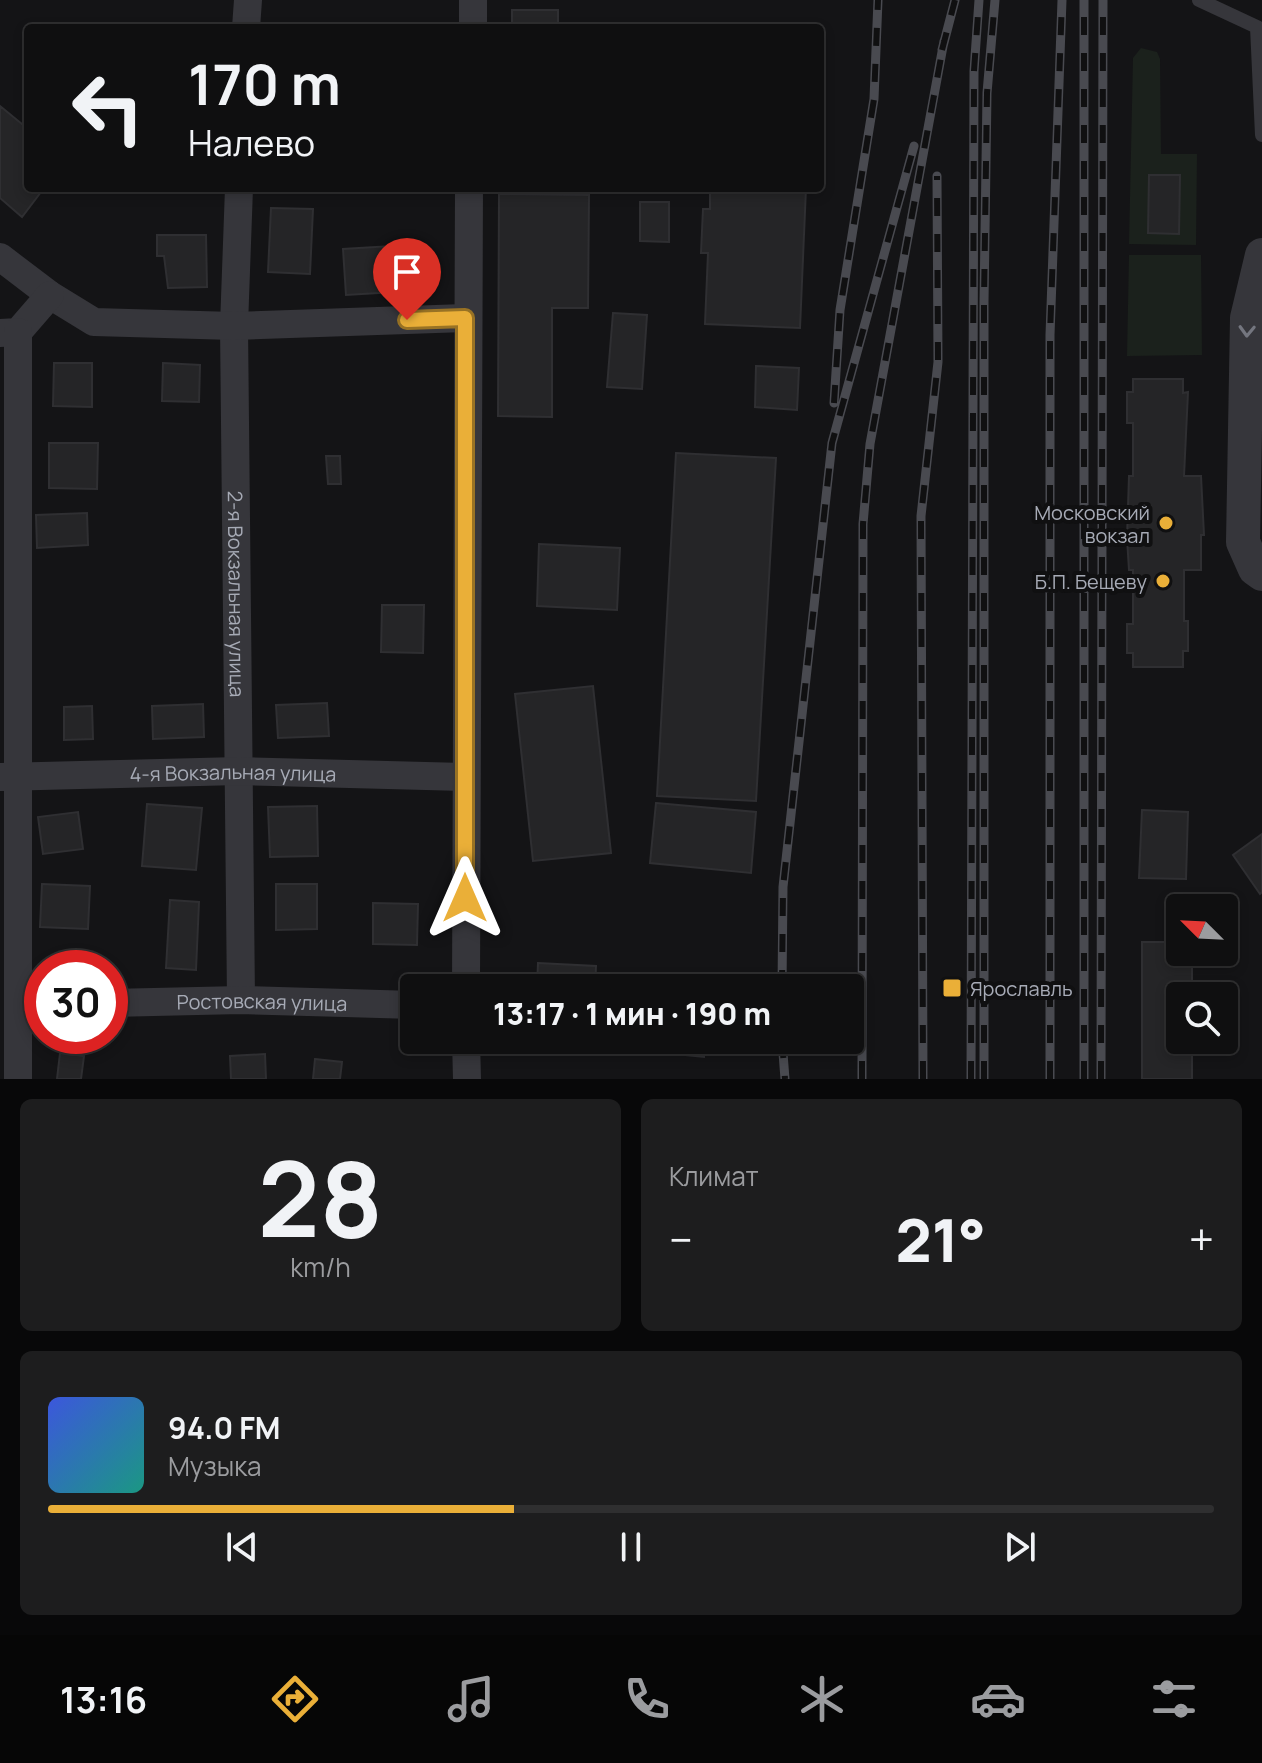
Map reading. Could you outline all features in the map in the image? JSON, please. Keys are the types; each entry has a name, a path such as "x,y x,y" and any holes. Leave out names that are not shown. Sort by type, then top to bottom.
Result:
{"street":[{"path":"246,24 248,0"},
{"path":"473,0 473,24"},
{"name":"2-я Вокзальная улица","path":"239,192 234,326 241,1000"},
{"path":"466,974 465,318 469,192"},
{"path":"1262,255 1247,318 1243,542 1255,569 1262,574"},
{"path":"0,257 50,295 94,322 234,326 465,318"},
{"path":"18,1079 20,1005 8,778 9,333 50,295"},
{"name":"4-я Вокзальная улица","path":"8,778 239,771 464,777"},
{"name":"Ростовская улица","path":"128,1003 241,1000 400,1005"},
{"path":"466,1054 467,1079"}],"lane":[{"path":"1199,0 1257,27 1262,135"}],"shaded area":[{"path":"1141,48 1157,52 1160,59 1161,154 1197,154 1196,245 1129,244 1133,58"},
{"path":"1129,255 1201,255 1202,355 1127,356"}],"building":[{"path":"512,10 558,10 558,24 512,24"},
{"path":"0,106 24,126 24,192 41,192 22,217 0,198"},
{"path":"1149,175 1180,175 1179,234 1148,233"},
{"path":"710,192 806,192 800,328 705,324 708,253 701,253 703,209 710,209"},
{"path":"499,194 589,195 588,308 552,308 552,417 498,416"},
{"path":"640,202 669,202 669,242 640,241"},
{"path":"271,208 313,209 310,274 268,272"},
{"path":"157,235 206,235 207,287 168,288 164,256 157,256"},
{"path":"392,246 395,292 346,295 343,249"},
{"path":"613,313 647,315 642,389 607,387"},
{"path":"54,363 92,363 92,407 53,406"},
{"path":"163,363 200,365 199,402 162,401"},
{"path":"756,366 799,368 797,410 755,407"},
{"name":"Московский вокзал","path":"1133,379 1183,379 1183,393 1188,392 1184,476 1201,476 1204,535 1201,535 1201,570 1184,570 1184,621 1188,621 1188,651 1183,651 1183,667 1133,667 1133,653 1127,653 1127,624 1133,624 1133,570 1129,570 1127,538 1129,476 1133,476 1133,423 1127,423 1127,392 1133,392"},
{"path":"49,443 98,443 97,489 49,488"},
{"path":"676,453 776,458 756,801 657,796"},
{"path":"326,456 340,456 341,484 328,484"},
{"path":"87,513 88,545 37,548 36,515"},
{"path":"539,544 620,548 617,610 537,606"},
{"path":"382,605 424,605 423,653 381,652"},
{"path":"593,686 611,853 533,861 515,694"},
{"path":"327,703 329,736 278,738 276,705"},
{"path":"203,704 204,737 153,739 152,706"},
{"path":"92,706 93,739 64,740 64,707"},
{"path":"656,803 756,812 751,873 650,863"},
{"path":"147,804 202,808 196,870 142,866"},
{"path":"317,806 318,856 270,857 268,807"},
{"path":"1142,810 1188,812 1186,879 1139,878"},
{"path":"78,812 83,849 43,854 38,817"},
{"path":"1262,834 1262,892 1260,894 1233,855"},
{"path":"42,884 90,886 88,929 40,927"},
{"path":"276,884 317,884 317,929 276,930"},
{"path":"170,900 199,902 196,970 166,968"},
{"path":"373,903 418,904 417,945 373,944"},
{"path":"1142,942 1166,942 1166,966 1192,966 1192,982 1166,982 1166,1054 1192,1054 1192,1079 1142,1079"},
{"path":"538,963 596,966 596,974 538,974"},
{"path":"60,1054 84,1056 81,1079 57,1079"},
{"path":"265,1054 266,1079 231,1079 230,1056"},
{"path":"675,1054 704,1054 704,1057"},
{"path":"315,1059 342,1062 340,1079 313,1079"}],"railway":[{"path":"834,403 840,310 874,99 878,0"},
{"path":"942,50 955,0"},
{"path":"971,1079 974,71 979,0"},
{"path":"984,1079 984,302 987,93 995,0"},
{"path":"1050,1079 1050,335 1062,0"},
{"path":"1084,0 1084,1079"},
{"path":"1101,1079 1103,0"},
{"path":"862,1079 863,524 870,444 944,41"},
{"path":"782,974 783,887 832,443 914,146"},
{"path":"923,1079 921,516 938,362 937,176"},
{"path":"783,1054 785,1079"}],"place":[{"name":"Московский вокзал","path":"1166,523"},
{"name":"Б.П. Бещеву","path":"1163,581"},
{"name":"Ярославль","path":"952,988"}],"route":[{"path":"407,320 465,318 465,898"}]}
